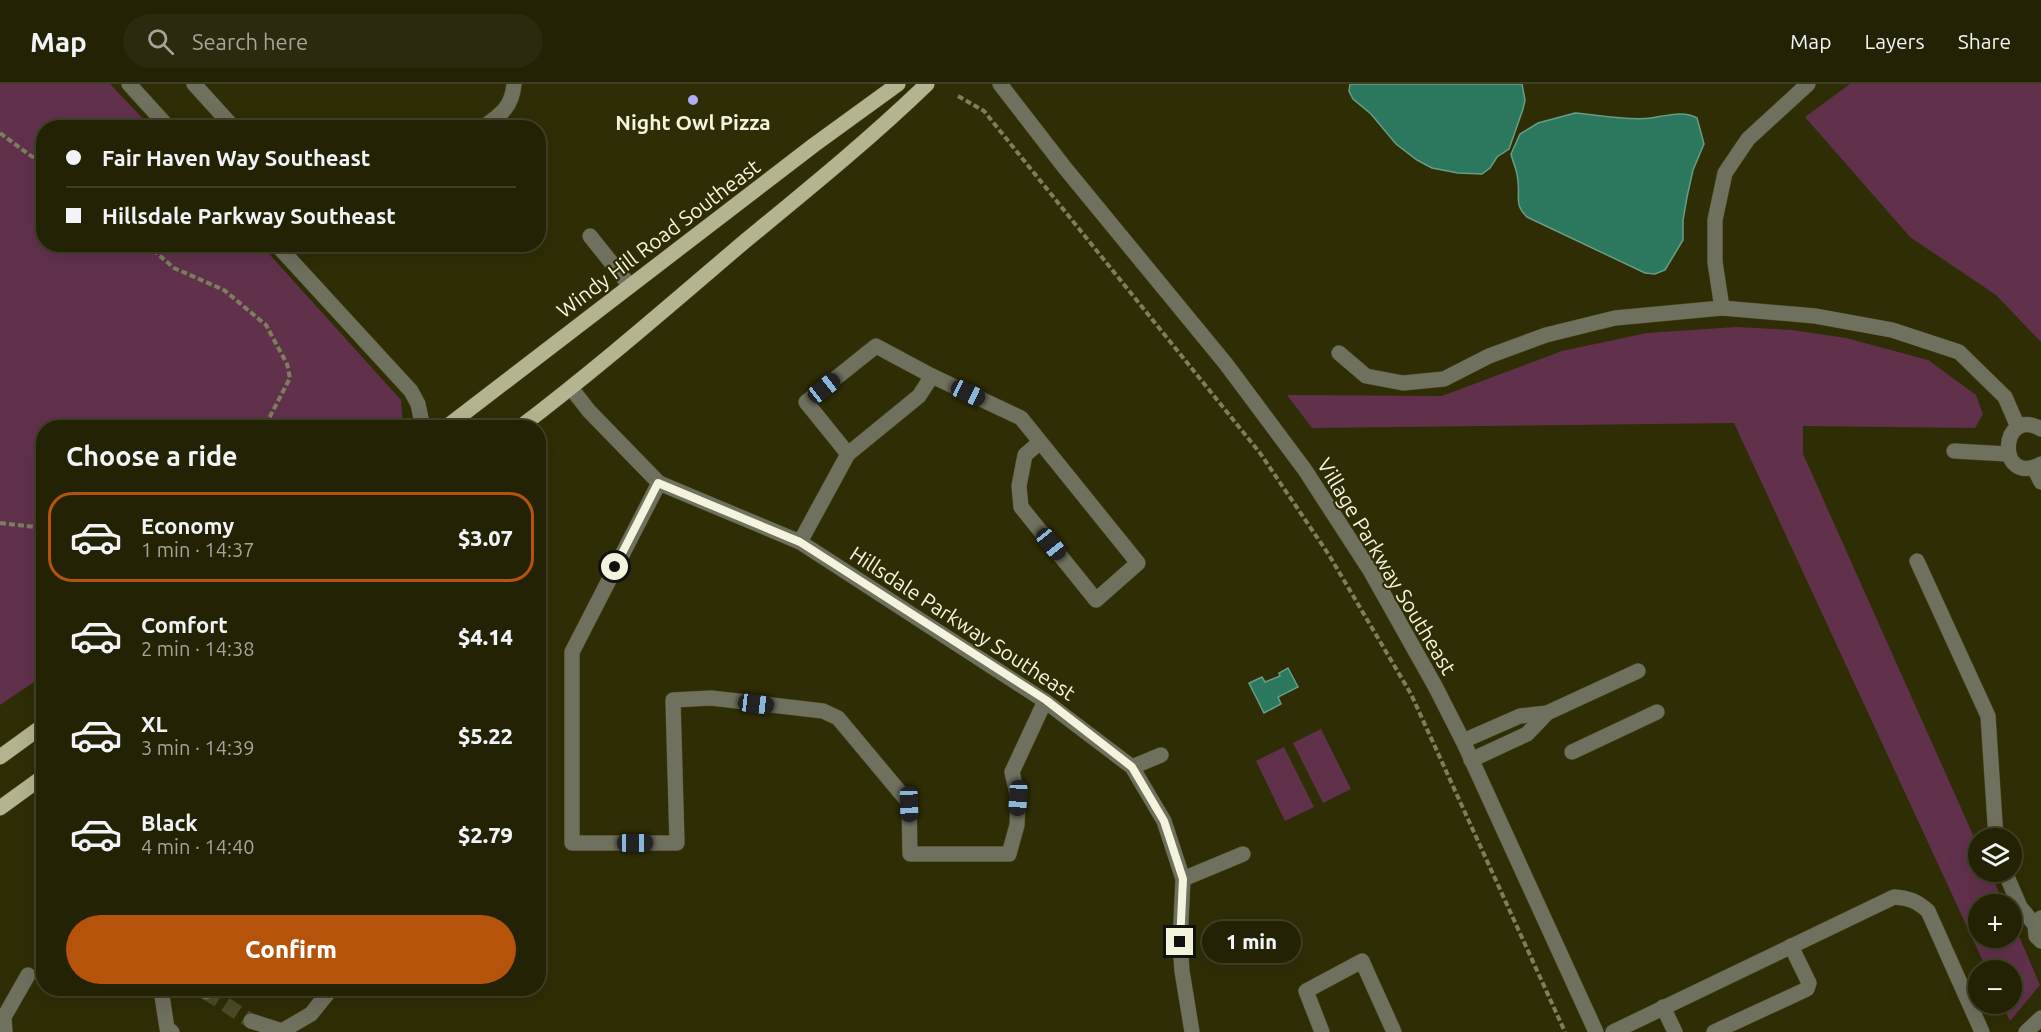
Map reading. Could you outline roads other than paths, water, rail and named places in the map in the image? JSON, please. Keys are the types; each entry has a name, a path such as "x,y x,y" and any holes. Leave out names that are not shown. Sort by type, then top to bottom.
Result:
{"main road":[{"path":"529,420 571,388 844,158 927,84"},
{"name":"Windy Hill Road Southeast","path":"455,420 889,86"},
{"path":"0,757 36,731"},
{"path":"0,808 36,782"}],"street":[{"path":"129,84 162,120"},
{"path":"194,84 227,120"},
{"path":"493,120 502,114 512,100 514,84"},
{"name":"Village Parkway Southeast","path":"1000,84 1065,168 1226,364 1305,470 1371,572 1436,686 1463,741 1596,1032"},
{"path":"1722,308 1715,262 1715,220 1725,173 1748,139 1808,84"},
{"path":"591,236 630,286"},
{"path":"283,252 411,391 418,404 421,420"},
{"path":"1339,353 1366,376 1403,383 1444,379 1489,356 1546,335 1615,318 1722,308 1815,316 1892,330 1959,352 2005,397 2018,427"},
{"path":"848,454 806,402 876,346 932,376 1021,418 1041,442 1138,563 1096,600 1021,507 1019,486 1025,455 1041,442"},
{"path":"800,542 848,454 919,396 932,376"},
{"name":"Hillsdale Parkway Southeast","path":"571,388 658,483 800,542 1046,700 1132,767 1164,821 1183,879 1180,942 1182,971 1192,1032"},
{"path":"2041,429 2029,425 2018,427 2011,434 2007,444 2008,454 2014,463 2023,468 2037,466 2041,482"},
{"path":"1954,451 2008,454"},
{"path":"658,483 572,652 572,843 677,843 674,700 711,698 823,711 838,718 909,804 910,854 1009,854 1017,825 1018,798 1012,772 1046,700"},
{"path":"1917,561 1988,716 1995,828"},
{"path":"1463,741 1520,716 1547,713 1638,671"},
{"path":"1572,752 1657,712"},
{"path":"1471,760 1527,734 1547,713"},
{"path":"1132,767 1161,755"},
{"path":"1183,879 1243,854"},
{"path":"2009,882 2020,907 2038,921 2036,936 2041,941"},
{"path":"1613,1032 1894,897 1918,902 1928,911 1982,1032"},
{"path":"1714,1032 1807,989 1809,983 1791,946"},
{"path":"1322,1032 1306,991 1362,961 1394,1032"},
{"path":"5,1032 4,1017 28,975"},
{"path":"162,996 167,1028 172,1032"},
{"path":"251,1021 281,1032 311,1014 326,996"},
{"path":"1663,1007 1675,1032"},
{"path":"2026,1032 2041,1018"}],"tunnel":[{"path":"212,996 251,1021"}],"place":[{"name":"Night Owl Pizza","path":"693,100"}]}
